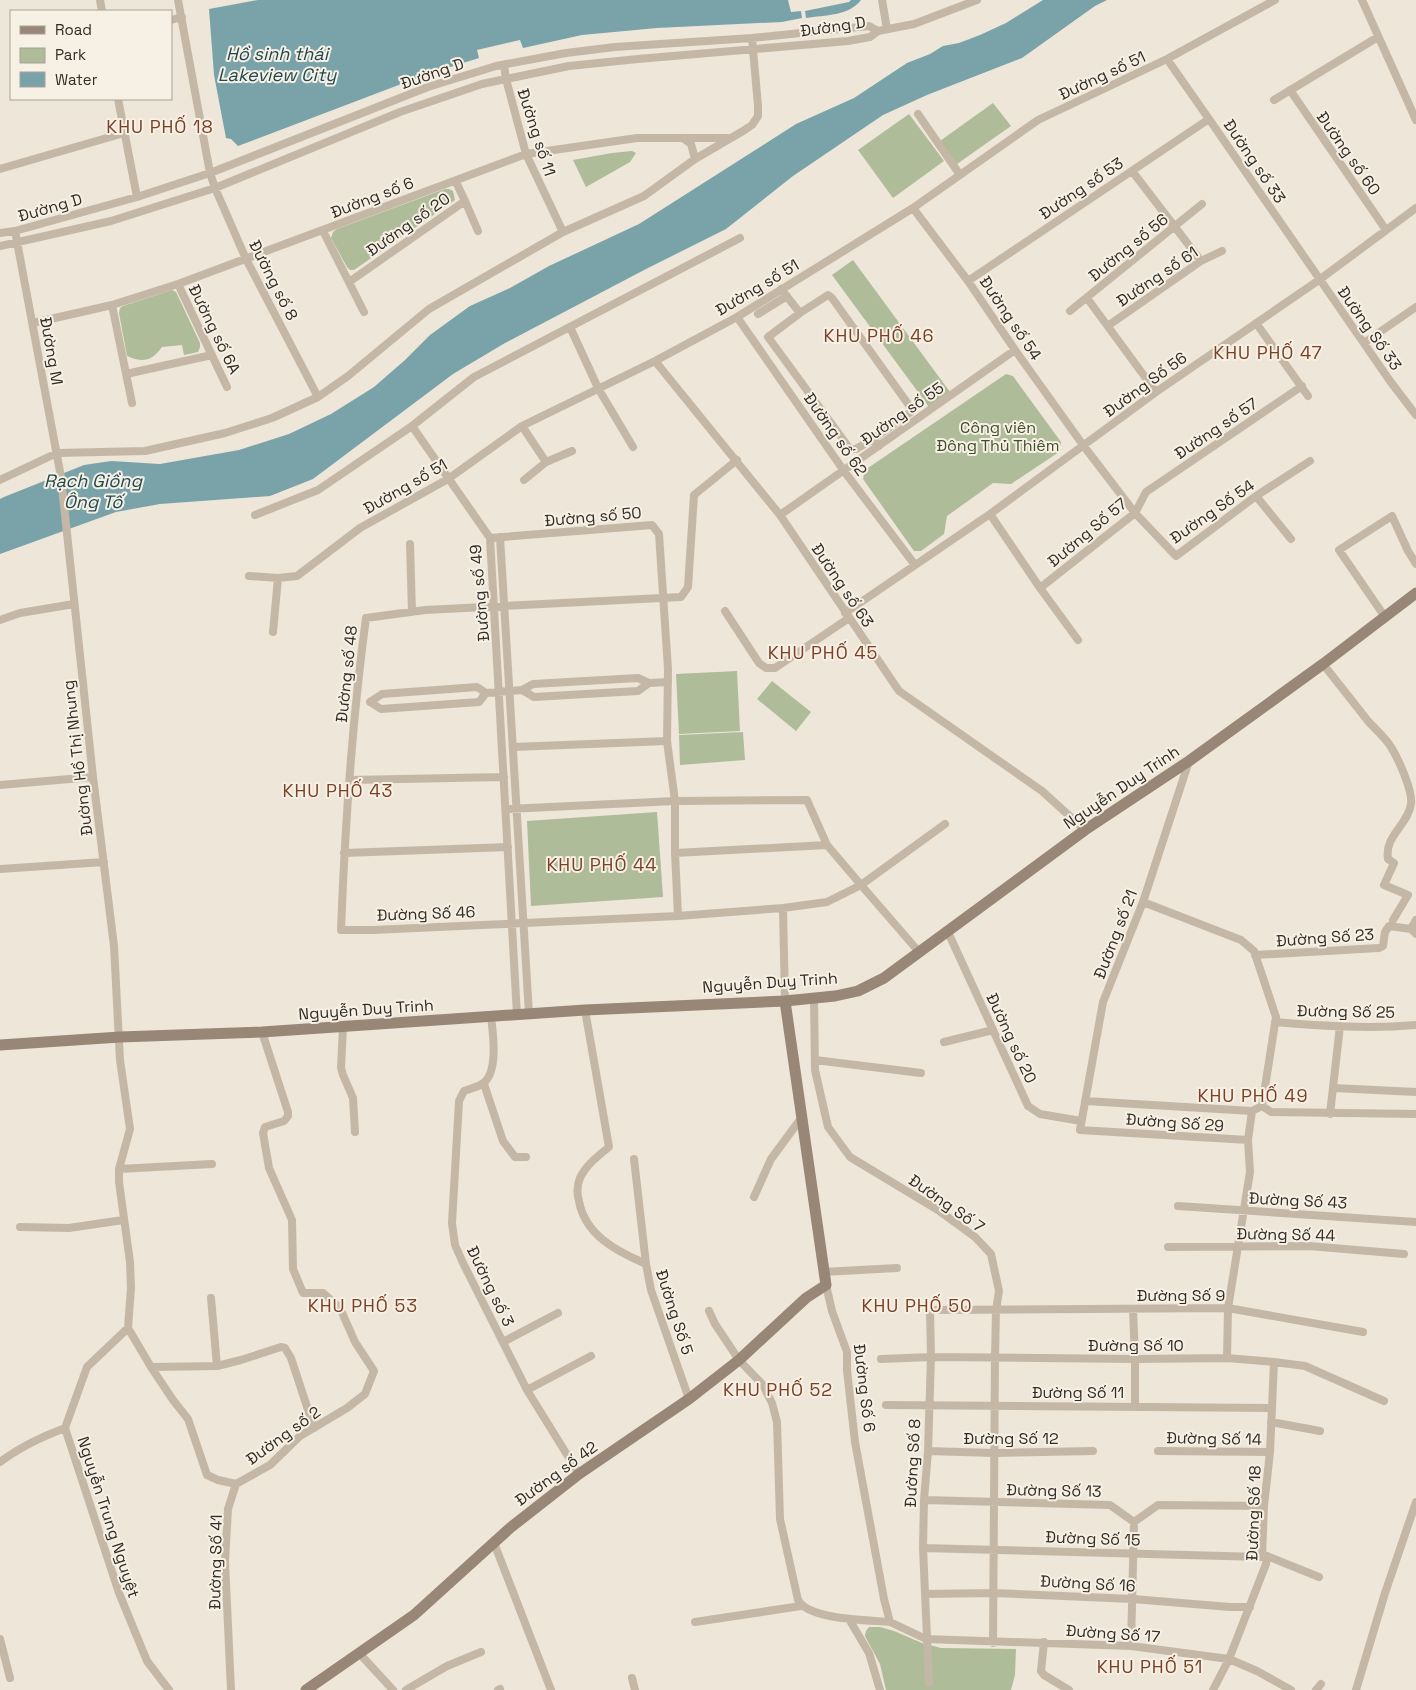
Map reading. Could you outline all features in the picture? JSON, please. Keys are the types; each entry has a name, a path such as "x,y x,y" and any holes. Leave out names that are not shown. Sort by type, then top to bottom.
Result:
{"main road":[{"name":"Nguyễn Duy Trinh","path":"0,1045 120,1036 262,1032 585,1010 785,1001 835,996 858,991 884,978 1085,830 1189,760 1323,664 1416,593"},
{"name":"Đường Số 6","path":"785,1001 822,1272 826,1285"},
{"name":"Đường số 42","path":"306,1690 414,1615 510,1528 579,1474 689,1399 738,1360 806,1298 826,1285"}],"street":[{"path":"178,0 210,173"},
{"path":"882,0 887,29"},
{"path":"878,31 914,24 962,3 977,0"},
{"name":"Đường số 51","path":"249,576 278,578 297,576 360,528 448,479 522,426 737,317 913,208 1038,120 1167,59 1275,0"},
{"path":"1362,0 1416,120"},
{"path":"172,20 182,17"},
{"name":"Đường D","path":"0,233 15,231 210,173 428,87 504,65 566,53 615,47 752,38 869,26 878,31 870,38 848,41 568,66 482,84 400,112 215,188 111,221 0,246"},
{"path":"1274,100 1378,37"},
{"path":"0,480 57,453 145,451 225,433 272,418 318,397 348,376 429,309 563,232 644,196 695,159 752,125 758,116 758,106 752,38"},
{"name":"Đường số 33","path":"1167,59 1319,280"},
{"name":"Đường số 11","path":"504,65 526,154 563,232"},
{"name":"Đường số 60","path":"1290,90 1386,230"},
{"path":"118,100 137,196"},
{"path":"918,114 960,174"},
{"name":"Đường số 53","path":"968,281 1210,119"},
{"path":"0,169 124,133"},
{"name":"Đường số 6","path":"33,323 112,305 178,284 403,199 456,182 526,154 637,138 729,138"},
{"path":"683,138 691,144 695,159"},
{"path":"1132,171 1201,261"},
{"name":"Đường số 8","path":"210,173 246,259 318,397"},
{"name":"Đường số 20","path":"349,282 464,201 456,182"},
{"path":"464,201 478,231"},
{"name":"Đường số 56","path":"1070,311 1202,204"},
{"name":"Đường số 54","path":"913,208 968,281 1083,445"},
{"name":"Đường Số 56","path":"726,611 759,663 766,668 775,668 1156,392 1319,280 1416,208"},
{"name":"Đường M","path":"15,231 62,476"},
{"path":"322,231 364,312"},
{"path":"255,515 318,490 412,426 474,377 740,238"},
{"name":"Đường số 61","path":"1109,326 1201,261 1222,251"},
{"name":"Đường Số 33","path":"1319,280 1416,415"},
{"name":"Đường số 6A","path":"178,284 227,387"},
{"path":"781,289 800,313"},
{"path":"828,295 912,411 856,449 850,449 810,395 768,337 821,298 828,295"},
{"path":"758,314 787,296"},
{"name":"Đường số 61","path":"1087,298 1156,392"},
{"path":"112,305 132,403"},
{"path":"1364,343 1416,307"},
{"name":"Đường số 62","path":"737,317 844,471 915,566"},
{"path":"1256,322 1308,396"},
{"path":"570,327 598,388 633,447"},
{"name":"Đường số 55","path":"780,515 1015,350"},
{"path":"126,374 212,355"},
{"name":"Đường số 63","path":"655,360 780,515 899,691 1042,791 1085,830"},
{"name":"Đường số 57","path":"1146,492 1302,386"},
{"path":"797,403 810,395"},
{"name":"Đường số 49","path":"412,426 490,538 512,924 523,1015"},
{"path":"522,426 546,462"},
{"path":"873,438 879,446"},
{"name":"Đường Số 54","path":"1083,445 1135,513 1176,556 1256,496 1310,461"},
{"path":"524,480 546,462 572,451"},
{"name":"Đường số 48","path":"341,930 344,853 356,702 366,618 412,612 681,597 688,587 694,495 737,460"},
{"name":"Đường Hồ Thị Nhung","path":"62,476 93,777 114,946 120,1036"},
{"name":"Đường Số 57","path":"1040,588 1135,513 1146,492"},
{"path":"1256,496 1291,539"},
{"path":"990,514 1078,640"},
{"path":"1385,617 1339,550 1392,516 1416,564"},
{"name":"Đường số 50","path":"490,538 652,524 659,534 664,597"},
{"path":"500,537 523,923 523,1015"},
{"path":"410,544 412,612"},
{"path":"273,632 278,578"},
{"path":"664,597 668,682 667,742 675,801 674,853 678,916"},
{"path":"0,620 20,613 74,604"},
{"path":"1323,664 1390,746 1411,797 1411,805 1389,842 1387,852 1388,859 1394,863 1384,885 1408,895 1393,920"},
{"path":"370,702 382,694 477,687 486,693 522,690 533,684 628,678 638,678 649,683 668,682"},
{"path":"522,690 534,696 638,691 649,683"},
{"path":"356,702 370,702 381,709 479,702 486,693"},
{"path":"513,747 667,742"},
{"name":"Đường số 21","path":"1081,1121 1103,1002 1143,902 1189,760"},
{"path":"0,785 93,777"},
{"path":"350,780 504,777"},
{"path":"1407,784 1416,787"},
{"path":"506,809 675,801 808,800 827,845 919,952"},
{"name":"Đường Số 46","path":"341,930 678,916 782,908 827,902 861,885 945,824"},
{"path":"674,853 827,845"},
{"path":"344,853 508,848"},
{"path":"0,869 104,862"},
{"path":"1143,902 1241,940 1254,950 1276,1017 1262,1106"},
{"path":"782,908 785,1001"},
{"path":"1413,931 1416,920"},
{"name":"Đường Số 23","path":"1255,955 1379,948 1383,946 1388,926 1413,931"},
{"name":"Đường số 20","path":"947,930 1028,1106 1040,1114 1081,1121"},
{"name":"Đường Số 7","path":"814,997 816,1070 828,1127 850,1156 938,1210 975,1236 991,1254 999,1291 996,1310 995,1358 993,1643"},
{"name":"Đường Số 5","path":"585,1010 609,1147 593,1160 580,1179 578,1195 581,1213 592,1231 611,1245 646,1264 651,1290 689,1399"},
{"path":"490,1017 493,1059 490,1074 484,1084 503,1141 515,1157 526,1157"},
{"name":"Đường Số 25","path":"1275,1022 1382,1028 1416,1025"},
{"path":"1330,1114 1340,1026"},
{"path":"343,1027 341,1068 353,1098 355,1132"},
{"path":"944,1042 993,1030"},
{"name":"Đường số 2","path":"236,1484 270,1465 300,1436 347,1408 365,1394 374,1371 355,1342 340,1308 323,1293 303,1293 293,1269 292,1220 269,1168 263,1133 265,1127 284,1121 288,1116 288,1112 262,1032"},
{"path":"120,1036 120,1060 130,1129 120,1169 119,1182 130,1262 128,1328 151,1367 188,1419 206,1475 236,1484"},
{"path":"815,1060 921,1073"},
{"name":"Đường số 3","path":"484,1084 464,1091 460,1097 452,1223 455,1245 527,1390 579,1474"},
{"path":"1334,1088 1416,1092"},
{"path":"1085,1101 1252,1111 1262,1106"},
{"path":"1262,1106 1271,1112 1416,1114"},
{"path":"1227,1358 1228,1308 1250,1172 1248,1140 1252,1111"},
{"path":"754,1197 771,1159 802,1117"},
{"name":"Đường Số 29","path":"1081,1121 1080,1130 1248,1140"},
{"path":"634,1159 646,1264"},
{"path":"120,1169 212,1164"},
{"name":"Đường Số 43","path":"1178,1206 1416,1222"},
{"path":"20,1227 69,1228 123,1220"},
{"name":"Đường Số 44","path":"1168,1247 1308,1246 1404,1254"},
{"path":"822,1272 897,1268"},
{"name":"Đường Số 6","path":"826,1285 832,1311 847,1352 847,1370 855,1442 882,1590 890,1622"},
{"path":"211,1298 217,1366"},
{"name":"Đường Số 9","path":"996,1310 1228,1308 1363,1332"},
{"path":"1133,1309 1136,1359 1135,1406"},
{"name":"Đường Số 8","path":"929,1683 923,1548 932,1357 930,1310 996,1310"},
{"path":"709,1311 738,1360 763,1385 772,1403 776,1422 780,1519 798,1600 801,1606 811,1612 849,1619 890,1622 926,1639"},
{"path":"502,1342 558,1313"},
{"name":"Nguyễn Trung Nguyệt","path":"128,1328 87,1367 65,1428 119,1593 147,1661 169,1690"},
{"path":"151,1367 217,1366 281,1347 285,1348 291,1358 314,1428"},
{"path":"527,1390 591,1356"},
{"name":"Đường Số 10","path":"881,1359 932,1357 1227,1358 1305,1366 1384,1401"},
{"name":"Đường Số 18","path":"1212,1690 1229,1660 1266,1564 1264,1506 1270,1452 1274,1362"},
{"name":"Đường Số 11","path":"886,1405 1271,1408"},
{"path":"1271,1422 1320,1431"},
{"path":"0,1462 16,1450 43,1436 65,1428"},
{"name":"Đường Số 12","path":"928,1451 994,1453 1093,1451"},
{"name":"Đường Số 14","path":"1158,1451 1270,1452"},
{"name":"Đường Số 41","path":"231,1690 225,1562 228,1509 236,1484"},
{"name":"Đường Số 13","path":"924,1500 1110,1505 1134,1522"},
{"path":"1131,1646 1134,1522 1158,1505 1264,1506"},
{"path":"1356,1690 1385,1593 1415,1506"},
{"path":"494,1543 551,1690"},
{"name":"Đường Số 15","path":"923,1548 1265,1556"},
{"path":"1265,1556 1319,1577"},
{"name":"Đường Số 16","path":"925,1594 994,1593 1133,1599 1250,1607"},
{"path":"695,1622 801,1606"},
{"path":"849,1619 869,1653 880,1690"},
{"path":"0,1639 10,1678"},
{"name":"Đường Số 17","path":"926,1639 993,1643 1044,1642 1131,1646 1229,1660 1257,1671 1290,1690"},
{"path":"1044,1642 1042,1670 1044,1675 1069,1690"},
{"path":"406,1690 447,1666 481,1652"},
{"path":"359,1653 393,1690"},
{"path":"632,1678 635,1690"}],"green space":[{"path":"993,103 1011,126 957,164 940,141"},
{"path":"909,114 944,161 893,198 858,150"},
{"path":"632,151 636,153 630,162 586,187 573,160 612,153"},
{"path":"445,189 453,191 455,200 354,270 350,270 347,267 331,238 333,232"},
{"path":"853,260 950,392 929,407 832,275"},
{"path":"172,290 176,292 200,343 198,352 184,355 182,345 162,347 151,358 142,360 127,356 119,313 120,308"},
{"name":"Công viên Đông Thủ Thiêm","path":"1006,374 1013,376 1061,442 1059,452 1011,484 993,483 947,516 944,534 921,551 914,551 863,479 865,470"},
{"path":"737,671 740,731 679,734 676,674"},
{"path":"772,681 811,712 796,731 757,699"},
{"path":"743,732 745,760 680,765 679,735"},
{"path":"657,812 663,897 531,906 527,821"},
{"path":"869,1627 880,1627 894,1631 922,1643 941,1648 1016,1649 1015,1675 1011,1690 886,1690 880,1664 865,1636"}],"water":[{"name":"Hồ sinh thái Lakeview City","path":"258,0 788,0 791,12 801,11 802,18 782,22 657,28 582,35 523,48 520,40 477,50 479,58 425,75 238,146 231,139 226,138 214,75 209,9"},
{"path":"851,0 861,0 843,12 806,18 805,11"},
{"name":"Rạch Giồng Ông Tố","path":"1043,0 1107,0 1095,6 1022,58 927,95 883,115 793,176 726,229 505,343 453,374 313,479 270,496 160,504 116,512 0,554 0,499 84,465 111,461 160,464 239,450 289,434 331,414 374,387 430,335 470,306 510,288 549,266 639,224 796,124 854,98 907,63 930,54 943,46 959,43 1006,23"}],"district":[{"name":"KHU PHỐ 18","path":"160,127"},
{"name":"KHU PHỐ 46","path":"879,336"},
{"name":"KHU PHỐ 47","path":"1268,353"},
{"name":"KHU PHỐ 45","path":"823,653"},
{"name":"KHU PHỐ 43","path":"338,791"},
{"name":"KHU PHỐ 44","path":"602,865"},
{"name":"KHU PHỐ 49","path":"1253,1096"},
{"name":"KHU PHỐ 53","path":"363,1306"},
{"name":"KHU PHỐ 50","path":"917,1306"},
{"name":"KHU PHỐ 52","path":"778,1390"},
{"name":"KHU PHỐ 51","path":"1150,1667"}]}
